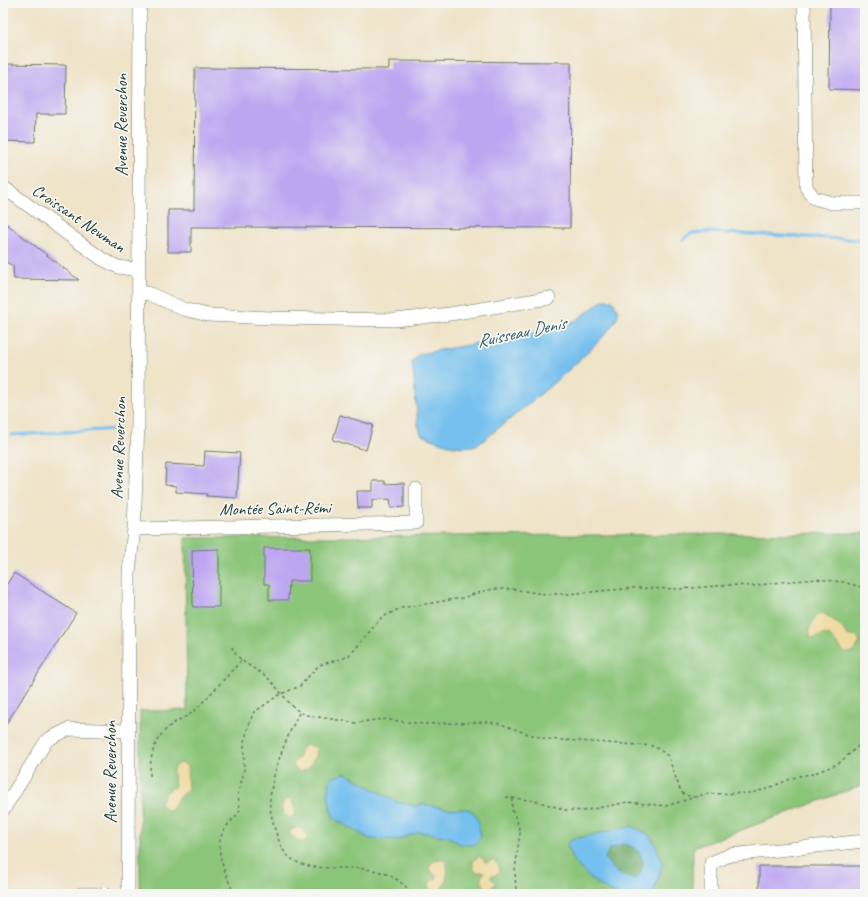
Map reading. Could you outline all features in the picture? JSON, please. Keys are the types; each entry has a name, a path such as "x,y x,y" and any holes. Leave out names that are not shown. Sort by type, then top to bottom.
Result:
{"street":[{"name":"Avenue Reverchon","path":"128,894 129,572 134,529 138,423 140,3"},
{"path":"804,3 806,187 814,198 832,203 865,203"},
{"name":"Croissant Newman","path":"3,187 102,259 118,267 139,270"},
{"path":"139,292 150,294 183,309 208,315 383,321 450,314 549,298"},
{"name":"Montée Saint-Rémi","path":"134,529 416,523 416,489"},
{"path":"3,810 47,740 69,729 128,732"},
{"path":"711,894 712,863 730,855 865,841"},
{"path":"81,894 105,894"}],"path":[{"path":"234,894 219,851 220,839 228,824 240,810 238,794 244,771 244,741 251,717 256,710 281,694 300,686 320,665 344,658 351,654 376,622 386,614 401,608 462,598 487,590 512,589 544,594 567,594 634,588 692,589 738,585 752,586 816,579 843,582 865,588"},
{"path":"232,647 236,655 270,680 299,713 317,718 356,723 382,719 424,724 487,722 501,724 525,733 547,738 654,746 668,756 681,792 685,795 694,797"},
{"path":"150,776 150,758 156,742 163,733 175,722 191,714 242,660"},
{"path":"299,713 285,741 270,800 275,830 283,850 293,860 312,866 376,870 391,876 412,894"},
{"path":"506,797 536,801 566,810 582,811 628,802 666,806 694,797 713,793 744,793 759,791 791,779 812,774 838,764 865,740"},
{"path":"512,798 512,810 517,820 520,833 515,870 516,894"}],"green space":[{"path":"865,533 865,784 693,848 692,894 140,894 140,711 187,710 185,538"},
{"path":"623,844 635,849 642,858 643,863 640,874 635,879 618,873 605,858 609,849"}],"sand":[{"path":"823,613 840,625 847,635 857,637 860,642 854,652 845,653 830,636 825,634 815,638 810,637 809,629 816,616"},
{"path":"306,745 316,747 317,753 309,768 300,772 294,768 293,763 298,759 300,750"},
{"path":"180,763 185,764 187,767 188,789 178,798 172,810 166,810 160,803 165,793 175,786 173,770 176,765"},
{"path":"291,798 296,812 294,817 289,818 283,813 282,804 287,799"},
{"path":"298,827 303,829 308,836 306,841 300,842 289,833 289,831"},
{"path":"479,856 486,863 493,860 499,866 499,873 490,877 496,883 490,888 485,886 482,882 481,878 484,872 476,872 473,868 473,861"},
{"path":"439,859 446,861 447,876 446,882 440,890 436,891 431,890 429,884 431,880 436,879 437,876 430,871 429,868 432,862"}],"water":[{"path":"603,300 612,300 618,310 618,314 612,326 579,361 479,444 465,447 450,445 421,434 418,425 412,361 419,354 559,328 574,322"},
{"path":"345,773 397,802 416,806 422,804 449,809 468,809 475,814 478,820 481,837 474,845 460,844 449,837 419,832 398,840 370,839 335,819 331,811 328,794 331,778"},
{"path":"632,826 651,836 662,862 654,894 621,895 602,887 586,874 573,858 567,843 574,839","holes":["623,844 630,846 639,853 643,863 640,874 635,879 618,873 605,858 609,849"]}],"building":[{"path":"830,3 865,3 865,90 829,89"},
{"path":"389,61 571,62 570,228 191,227 191,252 168,252 168,210 194,210 195,68 389,69"},
{"path":"3,64 66,65 65,114 36,114 35,142 3,141"},
{"path":"3,221 79,280 14,279 13,266 3,260"},
{"path":"340,415 373,425 366,450 333,440"},
{"path":"205,451 240,453 237,498 176,492 176,486 165,485 166,464 204,466"},
{"path":"373,481 385,481 385,484 404,483 404,507 391,508 390,499 372,500 372,508 358,508 357,491 373,491"},
{"path":"264,548 310,548 310,581 289,581 288,600 269,600 269,584 264,584"},
{"path":"219,549 219,607 193,607 192,550"},
{"path":"14,573 76,613 3,729 3,590"},
{"path":"759,866 865,866 865,894 759,894"}],"waterway":[{"name":"Ruisseau Denis","path":"683,240 690,234 705,232 865,240"},
{"name":"Ruisseau Denis","path":"12,435 119,429"}]}
